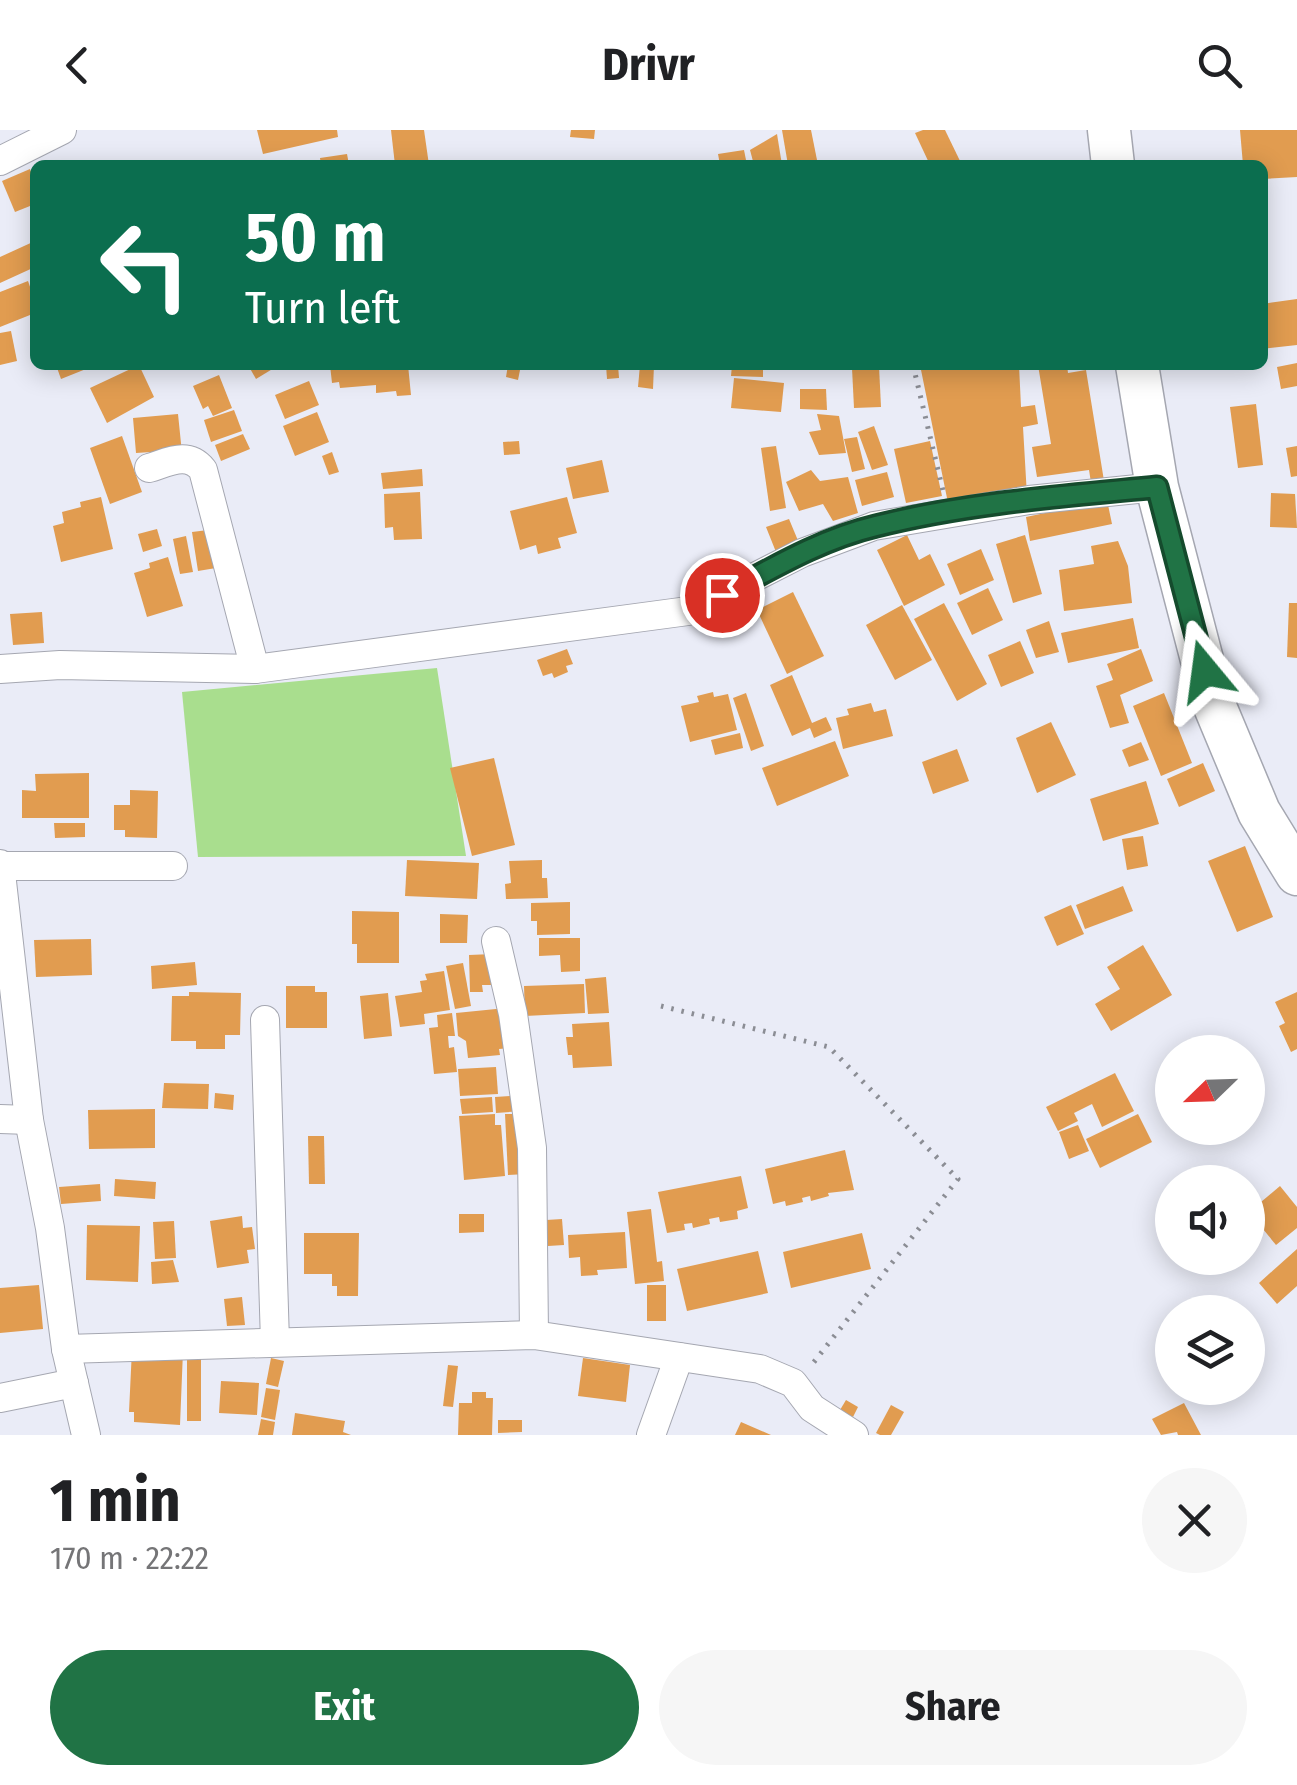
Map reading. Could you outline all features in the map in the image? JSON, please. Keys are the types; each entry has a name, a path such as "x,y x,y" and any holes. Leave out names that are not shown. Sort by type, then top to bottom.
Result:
{"main road":[{"path":"1109,130 1112,160"},
{"path":"1138,370 1157,487 1213,702 1259,812 1297,874"}],"street":[{"path":"0,161 62,130"},
{"path":"149,468 185,458 195,460 203,470 255,669"},
{"path":"0,669 255,669 688,612 802,553 874,526 1029,500 1157,487"},
{"path":"86,1435 66,1349 50,1228 28,1120 0,865 173,866"},
{"path":"496,940 513,1014 532,1148 534,1335"},
{"path":"264,1020 275,1342"},
{"path":"0,1119 28,1120"},
{"path":"66,1349 534,1335 760,1369 794,1383 812,1408 854,1435"},
{"path":"651,1435 680,1356"},
{"path":"0,1398 74,1383"},
{"path":"662,1405 669,1435"}],"path":[{"path":"914,370 948,513"},
{"path":"661,1006 829,1046 958,1179 808,1370"}],"green space":[{"path":"437,668 466,856 198,857 182,692"}],"building":[{"path":"257,130 337,130 338,137 263,154"},
{"path":"391,130 424,130 428,160 394,160"},
{"path":"571,130 595,130 594,139 570,137"},
{"path":"782,130 811,130 817,160 787,160"},
{"path":"945,130 960,160 928,160 915,133"},
{"path":"1240,130 1297,130 1297,177 1268,179 1268,160 1243,160"},
{"path":"777,134 781,160 753,160 750,150"},
{"path":"744,150 746,160 719,160 718,154"},
{"path":"347,154 348,160 320,160"},
{"path":"30,169 30,206 15,212 2,181"},
{"path":"30,243 30,269 0,283 0,257"},
{"path":"28,281 30,315 0,327 0,292"},
{"path":"1297,299 1297,345 1268,348 1268,303"},
{"path":"11,331 17,361 0,365 0,333"},
{"path":"1297,363 1297,386 1281,389 1277,367"},
{"path":"58,370 84,370 61,379"},
{"path":"128,370 141,370 154,397 107,423 90,388"},
{"path":"251,370 271,370 256,379"},
{"path":"331,370 408,370 411,395 397,396 396,391 376,393 376,385 340,388 339,382 332,383"},
{"path":"507,370 520,370 518,380 506,377"},
{"path":"606,370 618,370 619,378 607,379"},
{"path":"640,370 654,370 653,389 638,387"},
{"path":"732,370 763,370 763,377 731,376"},
{"path":"852,370 879,370 881,407 854,408"},
{"path":"921,370 1019,370 1021,407 1035,405 1038,424 1023,427 1027,496 948,503"},
{"path":"1039,370 1068,373 1086,370 1105,487 1092,489 1089,470 1037,477 1032,447 1051,444"},
{"path":"219,375 232,408 213,416 208,406 203,409 193,386"},
{"path":"734,378 784,383 781,412 731,408"},
{"path":"309,381 319,405 285,419 275,395"},
{"path":"800,389 826,389 827,410 800,409"},
{"path":"1256,404 1263,465 1238,468 1230,407"},
{"path":"234,410 242,431 211,442 204,420"},
{"path":"317,412 329,442 295,456 283,426"},
{"path":"178,414 182,453 136,453 133,418"},
{"path":"817,414 839,416 846,453 819,455 809,432 821,430"},
{"path":"874,426 888,465 872,470 858,432"},
{"path":"243,434 250,449 221,461 215,445"},
{"path":"122,436 142,492 110,504 90,448"},
{"path":"857,437 865,469 852,472 844,439"},
{"path":"519,441 520,454 504,455 503,442"},
{"path":"930,441 942,496 906,503 894,449"},
{"path":"776,446 786,508 770,511 761,448"},
{"path":"1297,446 1297,476 1291,477 1286,448"},
{"path":"332,452 339,472 329,475 322,456"},
{"path":"602,460 609,492 573,499 566,468"},
{"path":"422,469 423,486 383,489 381,473"},
{"path":"811,470 820,481 848,477 858,513 833,521 823,504 799,511 786,482"},
{"path":"887,472 894,497 862,506 855,480"},
{"path":"420,492 422,539 394,540 393,527 385,528 384,494"},
{"path":"1271,493 1295,494 1297,528 1270,527"},
{"path":"101,497 113,549 61,562 53,526 64,523 62,512"},
{"path":"567,497 577,533 558,538 561,548 538,554 536,545 520,550 510,511"},
{"path":"1107,500 1112,524 1030,541 1026,517"},
{"path":"789,519 799,543 776,552 766,527"},
{"path":"157,529 162,546 143,552 138,534"},
{"path":"216,529 222,567 198,571 192,532"},
{"path":"907,535 919,560 930,554 945,585 904,606 877,550"},
{"path":"1025,535 1042,594 1013,603 996,544"},
{"path":"186,536 193,572 180,574 173,539"},
{"path":"1118,541 1128,566 1132,603 1064,611 1059,570 1094,564 1091,546"},
{"path":"981,549 994,580 960,595 947,564"},
{"path":"168,557 183,606 147,617 134,573"},
{"path":"988,588 1003,620 972,635 957,603"},
{"path":"793,592 824,656 787,674 757,610"},
{"path":"944,603 987,684 957,701 914,619"},
{"path":"1289,603 1297,603 1297,658 1287,657"},
{"path":"902,605 932,660 895,680 866,625"},
{"path":"42,612 44,643 13,645 10,614"},
{"path":"1133,618 1139,648 1068,663 1061,633"},
{"path":"1049,621 1059,652 1036,658 1026,630"},
{"path":"1020,641 1034,673 1001,687 988,655"},
{"path":"567,649 573,664 566,666 568,672 554,678 552,673 543,676 537,660"},
{"path":"1141,649 1153,681 1120,695 1129,723 1110,728 1096,686 1113,680 1107,664"},
{"path":"792,675 812,723 826,717 832,730 814,738 810,728 792,736 770,685"},
{"path":"713,692 714,697 728,694 737,730 690,742 681,706 699,702 697,696"},
{"path":"746,693 764,746 751,751 733,698"},
{"path":"1164,693 1192,763 1161,776 1133,706"},
{"path":"871,703 874,712 886,709 893,736 843,749 836,718 849,715 847,709"},
{"path":"1051,722 1076,775 1037,793 1016,738"},
{"path":"740,733 743,748 715,755 711,740"},
{"path":"835,741 849,776 777,806 762,768"},
{"path":"1141,742 1149,760 1129,767 1122,750"},
{"path":"957,749 969,781 933,794 922,762"},
{"path":"494,758 515,845 472,856 450,768"},
{"path":"1203,763 1215,791 1179,807 1167,779"},
{"path":"89,773 89,818 22,818 22,790 36,791 35,774"},
{"path":"1146,781 1159,824 1103,841 1090,799"},
{"path":"130,790 158,791 157,838 125,837 125,830 114,830 114,805 130,805"},
{"path":"54,823 85,823 85,837 55,838"},
{"path":"1143,836 1148,866 1127,870 1122,839"},
{"path":"1245,846 1273,917 1237,932 1208,861"},
{"path":"407,860 479,863 477,899 405,896"},
{"path":"542,860 548,898 506,899 505,884 511,883 509,861"},
{"path":"1123,886 1133,911 1085,929 1076,905"},
{"path":"570,902 570,934 537,935 537,921 531,921 531,903"},
{"path":"1071,905 1084,934 1057,946 1044,917"},
{"path":"352,911 399,912 399,963 357,963 357,944 352,944"},
{"path":"440,914 468,915 467,943 440,943"},
{"path":"539,938 580,938 580,971 561,972 560,955 539,956"},
{"path":"91,939 92,975 36,977 34,940"},
{"path":"1143,945 1172,995 1111,1031 1095,1004 1120,989 1107,967"},
{"path":"493,954 494,985 482,985 483,992 470,992 469,955"},
{"path":"195,962 197,985 152,989 151,966"},
{"path":"463,963 471,1006 455,1009 446,966"},
{"path":"444,971 450,1010 424,1014 425,1024 400,1027 395,996 422,992 420,981 427,980 425,974"},
{"path":"606,977 609,1013 588,1014 585,979"},
{"path":"584,984 585,1013 525,1016 524,986"},
{"path":"286,986 315,986 315,992 327,992 327,1028 286,1028"},
{"path":"189,992 241,993 240,1035 225,1035 225,1049 196,1049 196,1041 171,1041 172,996 189,996"},
{"path":"1297,992 1297,1049 1291,1052 1279,1026 1285,1023 1275,1002"},
{"path":"388,993 392,1036 364,1039 360,996"},
{"path":"506,1008 510,1048 499,1049 500,1055 468,1058 466,1041 458,1036 456,1013"},
{"path":"452,1013 455,1036 448,1036 449,1048 454,1047 457,1072 434,1074 429,1028 438,1027 437,1015"},
{"path":"609,1022 612,1066 573,1068 566,1037 573,1037 572,1024"},
{"path":"496,1067 498,1094 460,1096 458,1069"},
{"path":"1115,1073 1134,1111 1102,1127 1092,1104 1074,1113 1078,1121 1058,1131 1046,1107"},
{"path":"164,1083 209,1084 208,1109 162,1108"},
{"path":"215,1093 234,1095 233,1110 214,1108"},
{"path":"522,1095 523,1111 496,1113 495,1097"},
{"path":"492,1097 493,1112 462,1114 460,1099"},
{"path":"155,1109 155,1148 89,1149 88,1110"},
{"path":"495,1114 495,1125 501,1125 505,1176 464,1180 459,1116"},
{"path":"505,1114 523,1114 527,1174 508,1175"},
{"path":"1138,1114 1152,1142 1100,1168 1086,1139"},
{"path":"1078,1125 1089,1151 1069,1159 1059,1132"},
{"path":"308,1136 324,1136 325,1184 309,1184"},
{"path":"845,1150 854,1190 828,1193 829,1196 811,1201 810,1196 786,1206 785,1201 773,1204 765,1169"},
{"path":"741,1176 748,1208 737,1211 738,1219 720,1222 719,1217 709,1219 710,1224 693,1228 692,1223 684,1224 685,1230 667,1233 658,1192"},
{"path":"115,1179 156,1182 155,1199 114,1196"},
{"path":"100,1184 101,1201 61,1204 59,1187"},
{"path":"1280,1186 1297,1207 1297,1228 1276,1245 1265,1232 1265,1199"},
{"path":"651,1209 657,1262 662,1261 664,1281 635,1284 627,1212"},
{"path":"459,1214 484,1214 484,1232 459,1233"},
{"path":"242,1216 243,1228 252,1227 255,1249 247,1250 249,1263 217,1268 210,1221"},
{"path":"562,1219 564,1245 548,1246 546,1220"},
{"path":"174,1221 176,1258 155,1259 153,1222"},
{"path":"87,1225 140,1226 138,1282 86,1280"},
{"path":"625,1232 627,1268 597,1270 598,1275 581,1276 580,1257 569,1258 568,1235"},
{"path":"304,1233 359,1233 358,1296 337,1296 332,1274 304,1274"},
{"path":"862,1233 871,1269 791,1288 783,1252"},
{"path":"1297,1249 1297,1286 1277,1304 1259,1283"},
{"path":"758,1251 768,1293 687,1311 677,1269"},
{"path":"173,1260 179,1282 152,1284 151,1262"},
{"path":"39,1285 43,1329 0,1333 0,1288"},
{"path":"647,1285 666,1285 666,1321 647,1321"},
{"path":"242,1297 245,1325 227,1326 224,1299"},
{"path":"132,1349 183,1351 180,1425 134,1422 134,1412 129,1412"},
{"path":"187,1352 201,1352 201,1421 187,1421"},
{"path":"271,1358 284,1361 278,1387 266,1384"},
{"path":"583,1358 630,1365 626,1402 578,1396"},
{"path":"448,1365 458,1366 453,1407 443,1406"},
{"path":"221,1381 259,1383 257,1415 219,1413"},
{"path":"266,1388 280,1390 275,1420 261,1417"},
{"path":"472,1392 486,1392 486,1398 493,1398 492,1435 458,1435 459,1403 472,1403"},
{"path":"846,1400 858,1407 853,1417 840,1410"},
{"path":"891,1405 904,1412 891,1435 880,1435 876,1433"},
{"path":"1185,1405 1201,1435 1161,1435 1152,1419"},
{"path":"295,1413 345,1421 343,1432 351,1435 292,1435"},
{"path":"261,1419 275,1422 273,1435 258,1435"},
{"path":"498,1420 522,1420 522,1432 498,1433"},
{"path":"741,1422 771,1435 735,1435"}],"route":[{"path":"722,595 802,553 874,526 1029,500 1157,487 1205,671"}]}
